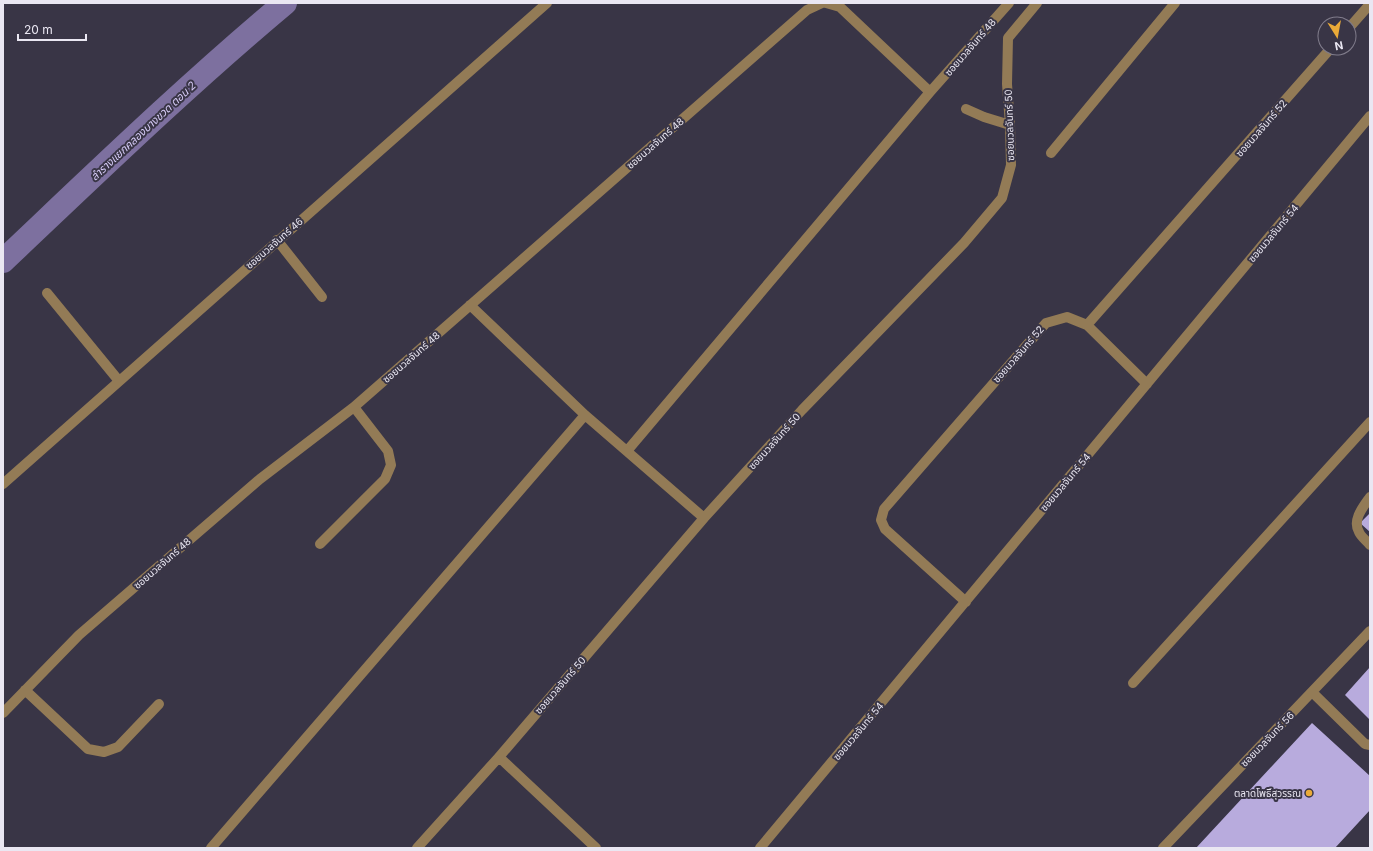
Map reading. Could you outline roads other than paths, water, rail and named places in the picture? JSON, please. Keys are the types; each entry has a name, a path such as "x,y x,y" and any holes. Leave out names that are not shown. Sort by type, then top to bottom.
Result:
{"street":[{"name":"ซอยนวลจันทร์ 46","path":"3,484 277,240 547,3"},
{"name":"ซอยนวลจันทร์ 48","path":"3,713 79,635 260,479 354,407 807,10 822,3"},
{"path":"826,3 840,7 930,92"},
{"name":"ซอยนวลจันทร์ 48","path":"627,451 930,92 1009,3"},
{"name":"ซอยนวลจันทร์ 50","path":"417,848 499,757 704,518 802,410 964,243 1002,198 1011,165 1007,84 1008,38 1037,3"},
{"path":"1051,153 1175,3"},
{"path":"1357,19 1370,4"},
{"name":"ซอยนวลจันทร์ 52","path":"966,602 885,529 881,520 884,509 1046,323 1068,317 1087,325 1324,56"},
{"path":"966,109 984,117 1010,125"},
{"name":"ซอยนวลจันทร์ 54","path":"760,848 1370,116"},
{"path":"277,240 322,297"},
{"path":"47,293 118,381"},
{"path":"470,305 585,414 704,518"},
{"path":"1087,325 1147,384"},
{"path":"320,544 385,479 392,465 388,451 354,407"},
{"path":"210,848 585,414"},
{"path":"1133,683 1370,422"},
{"path":"1370,497 1357,518 1358,532 1370,545"},
{"name":"ซอยนวลจันทร์ 56","path":"1163,848 1370,631"},
{"path":"25,690 88,749 104,752 118,747 159,704"},
{"path":"1312,692 1365,744 1370,745"},
{"path":"499,757 596,848"}],"waterway":[{"name":"ลำรางแยกคลองบางขวด ตอน 2","path":"3,261 177,98 285,3"}],"place":[{"name":"ตลาดโพธิ์สุวรรณ","path":"1309,793"}]}
